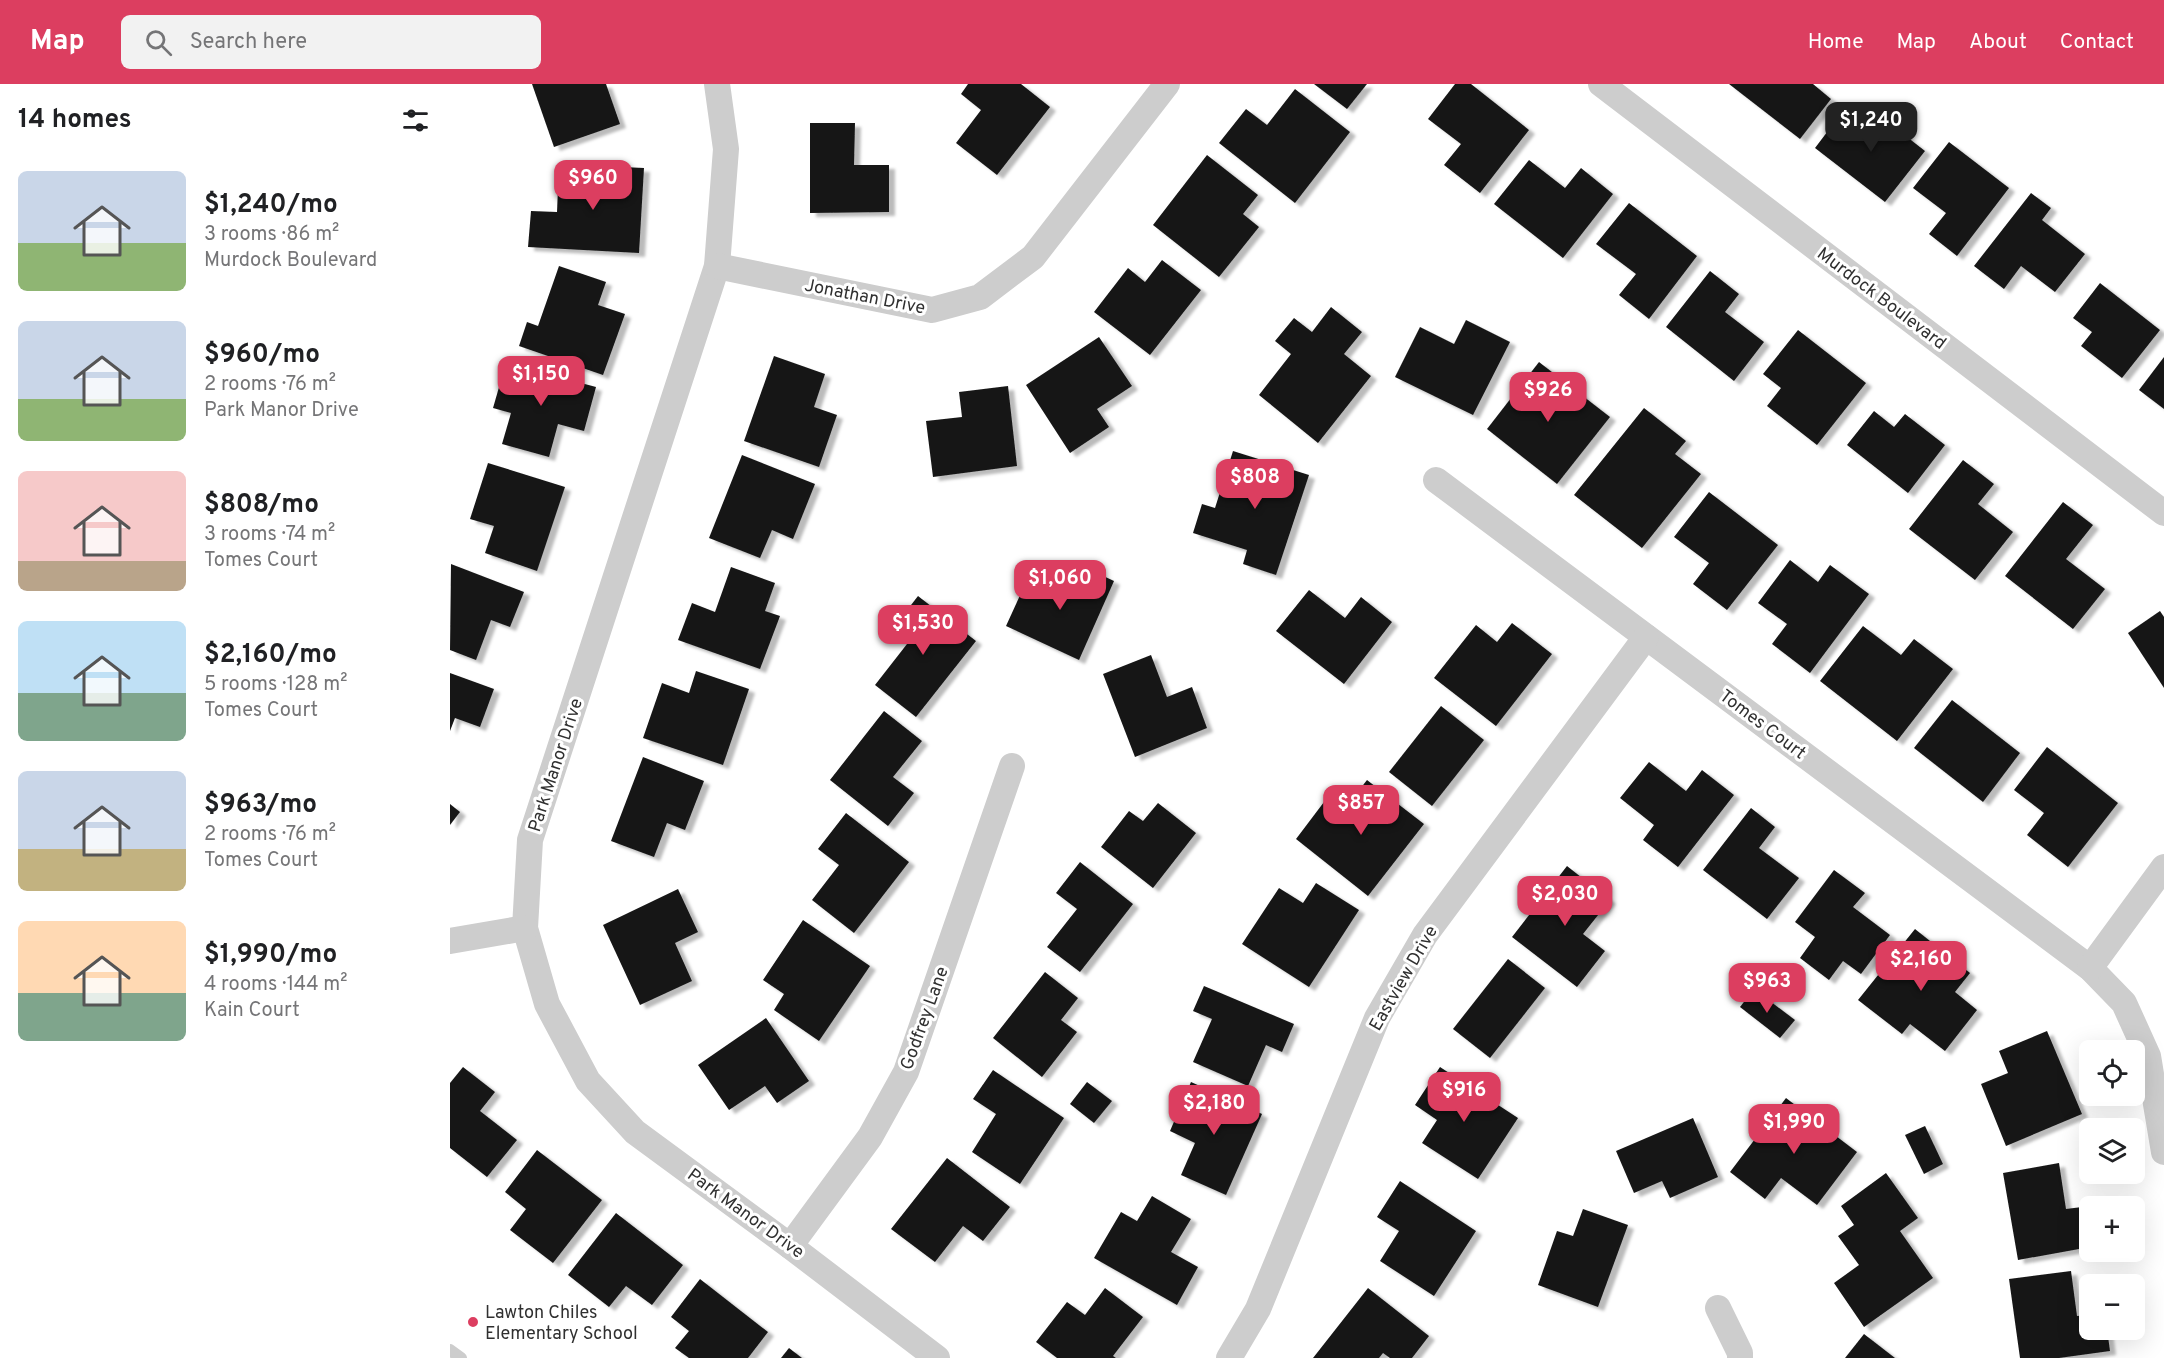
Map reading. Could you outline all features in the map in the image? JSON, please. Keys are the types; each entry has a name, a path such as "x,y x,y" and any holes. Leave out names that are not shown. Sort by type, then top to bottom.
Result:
{"street":[{"name":"Park Manor Drive","path":"717,84 726,148 717,266 530,840 525,928 547,1004 588,1081 635,1132 937,1358"},
{"name":"Jonathan Drive","path":"717,266 932,310 980,297 1033,257 1167,84"},
{"name":"Murdock Boulevard","path":"1601,84 2164,513"},
{"name":"Tomes Court","path":"1436,480 2090,968 2124,1003 2148,1056 2164,1152"},
{"name":"Eastview Drive","path":"1229,1358 1258,1309 1377,1018 1425,934 1646,637"},
{"name":"Godfrey Lane","path":"790,1246 870,1137 906,1072 1012,766"},
{"path":"2090,968 2164,867"},
{"path":"450,941 525,928"},
{"path":"1718,1308 1740,1353 1740,1358"}],"lane":[{"path":"450,1350 461,1358"}],"building":[{"path":"532,84 606,84 620,124 554,147"},
{"path":"968,84 1021,84 1050,107 997,175 956,143 981,110 961,94"},
{"path":"1314,84 1367,84 1347,109"},
{"path":"1455,84 1471,84 1529,130 1480,193 1444,165 1461,144 1428,119"},
{"path":"1729,84 1813,84 1831,99 1800,139"},
{"path":"1295,89 1350,132 1295,203 1219,143 1246,109 1267,125"},
{"path":"1843,111 1863,127 1875,112 1925,151 1885,202 1815,148"},
{"path":"810,123 855,123 854,165 889,165 889,212 810,213"},
{"path":"1949,142 2009,188 1957,256 1929,234 1946,213 1913,188"},
{"path":"1207,155 1258,195 1243,214 1259,227 1219,277 1153,225"},
{"path":"1529,160 1565,188 1581,168 1613,194 1563,258 1494,204"},
{"path":"559,164 644,168 639,253 528,247 531,211 557,212"},
{"path":"2031,193 2051,208 2042,220 2085,254 2055,292 2021,266 2004,289 1974,266"},
{"path":"1629,203 1697,256 1649,319 1619,295 1636,274 1596,244"},
{"path":"1162,260 1201,290 1150,355 1094,312 1128,268 1145,282"},
{"path":"559,266 606,282 598,305 625,314 603,375 519,346 527,322 538,326"},
{"path":"1710,271 1739,294 1725,312 1764,342 1734,381 1666,327"},
{"path":"2100,283 2160,330 2122,378 2081,346 2092,332 2073,318"},
{"path":"1331,307 1362,332 1344,354 1371,376 1318,443 1259,395 1291,354 1275,341 1294,318 1312,332"},
{"path":"1466,320 1510,342 1473,415 1395,377 1420,327 1454,344"},
{"path":"1798,330 1866,383 1817,445 1767,406 1781,388 1763,374"},
{"path":"1099,337 1132,386 1097,409 1109,427 1070,453 1026,385"},
{"path":"774,356 825,374 814,407 837,415 819,467 744,441"},
{"path":"2164,357 2164,409 2139,390"},
{"path":"1539,362 1610,417 1557,484 1487,429"},
{"path":"506,363 596,387 584,431 558,424 549,457 502,444 511,413 493,408"},
{"path":"1008,386 1017,466 933,477 926,421 962,417 959,392"},
{"path":"1644,408 1686,441 1675,454 1701,474 1642,548 1574,495"},
{"path":"1874,411 1894,427 1905,414 1945,445 1908,493 1847,445"},
{"path":"1233,451 1309,475 1276,575 1243,564 1247,550 1193,533 1202,504 1215,508"},
{"path":"742,455 815,484 793,539 772,530 760,558 709,538"},
{"path":"1963,460 1994,484 1978,504 2013,532 1975,580 1909,529"},
{"path":"488,463 565,487 537,571 485,553 494,526 470,519"},
{"path":"1709,492 1778,545 1727,610 1693,584 1709,563 1674,537"},
{"path":"2063,502 2093,525 2066,559 2105,589 2073,629 2005,576"},
{"path":"1790,560 1818,582 1830,565 1869,594 1810,673 1772,644 1787,624 1758,603"},
{"path":"451,564 524,592 510,627 491,620 476,660 450,650"},
{"path":"731,567 775,583 765,611 780,616 760,669 678,640 692,603 715,612"},
{"path":"1086,568 1114,581 1079,660 1006,626 1032,569 1077,589"},
{"path":"1309,590 1345,618 1361,597 1392,622 1344,684 1276,631"},
{"path":"918,596 976,641 916,717 875,685 907,644 891,631"},
{"path":"2160,611 2164,617 2164,688 2128,633"},
{"path":"1512,623 1552,654 1496,726 1434,678 1476,625 1497,642"},
{"path":"1863,626 1901,655 1914,639 1953,669 1897,741 1820,681"},
{"path":"1151,655 1167,697 1192,687 1207,728 1135,757 1103,674"},
{"path":"696,671 749,689 723,765 643,738 662,683 689,693"},
{"path":"450,673 494,689 480,727 455,718 450,731"},
{"path":"1952,700 2020,753 1983,802 1914,748"},
{"path":"1441,706 1484,740 1432,806 1389,772"},
{"path":"884,711 922,741 893,777 914,793 888,826 830,780"},
{"path":"2047,747 2118,803 2068,867 2027,835 2044,813 2014,790"},
{"path":"643,757 704,781 685,830 667,823 654,857 611,841"},
{"path":"1649,762 1686,791 1702,770 1734,795 1678,867 1643,840 1654,825 1620,798"},
{"path":"1367,780 1424,824 1368,896 1296,839 1324,802 1340,815"},
{"path":"1158,803 1196,833 1153,888 1101,847 1129,811 1143,821"},
{"path":"450,804 460,812 450,825"},
{"path":"1751,808 1775,827 1759,848 1799,878 1767,919 1703,870"},
{"path":"846,813 909,862 854,933 812,900 839,865 818,849"},
{"path":"1080,862 1133,904 1080,972 1047,947 1077,909 1056,893"},
{"path":"1567,866 1610,900 1583,934 1605,951 1577,987 1512,937"},
{"path":"1834,870 1865,893 1853,907 1890,935 1861,974 1843,961 1829,980 1800,958 1815,937 1795,922"},
{"path":"1316,883 1359,910 1309,987 1242,944 1279,888 1303,903"},
{"path":"678,889 698,932 675,943 692,981 640,1005 603,925"},
{"path":"803,920 870,966 819,1041 774,1010 784,994 763,980"},
{"path":"1915,929 1970,973 1955,992 1977,1010 1945,1051 1910,1024 1902,1034 1858,1000"},
{"path":"1508,959 1545,988 1490,1058 1453,1029"},
{"path":"1045,972 1078,998 1061,1020 1077,1032 1042,1077 993,1038"},
{"path":"1204,986 1294,1024 1282,1052 1266,1045 1248,1086 1193,1062 1212,1019 1193,1011"},
{"path":"1754,989 1795,1020 1780,1038 1740,1007"},
{"path":"766,1018 809,1081 777,1103 765,1086 729,1110 698,1065"},
{"path":"2047,1031 2082,1114 2006,1146 1981,1084 2008,1073 1999,1051"},
{"path":"463,1067 495,1092 480,1111 517,1140 487,1177 450,1148 450,1083"},
{"path":"1440,1067 1518,1118 1478,1179 1422,1143 1437,1120 1415,1105"},
{"path":"993,1070 1064,1118 1020,1184 972,1152 996,1114 973,1099"},
{"path":"1087,1082 1112,1101 1094,1123 1070,1104"},
{"path":"1191,1082 1262,1114 1226,1195 1181,1175 1195,1143 1170,1131"},
{"path":"1786,1098 1857,1152 1817,1205 1781,1178 1765,1199 1730,1172"},
{"path":"1693,1118 1718,1177 1670,1198 1662,1181 1634,1193 1616,1151"},
{"path":"1925,1126 1943,1164 1924,1174 1905,1135"},
{"path":"537,1150 602,1200 553,1263 510,1230 526,1209 505,1192"},
{"path":"947,1158 1010,1207 983,1241 963,1226 935,1262 891,1229"},
{"path":"2059,1163 2066,1209 2079,1207 2079,1249 2018,1260 2003,1173"},
{"path":"1886,1173 1918,1218 1900,1231 1933,1278 1864,1327 1834,1283 1859,1265 1838,1236 1854,1225 1841,1206"},
{"path":"1400,1181 1476,1231 1434,1296 1380,1261 1399,1231 1377,1217"},
{"path":"1152,1196 1191,1219 1171,1252 1198,1267 1177,1305 1094,1258 1121,1212 1137,1221"},
{"path":"1583,1209 1628,1225 1598,1307 1538,1285 1557,1231 1573,1236"},
{"path":"616,1213 683,1265 652,1305 626,1286 609,1307 568,1275"},
{"path":"2071,1271 2077,1316 2079,1316 2079,1340 2108,1340 2110,1351 2059,1358 2020,1358 2009,1279"},
{"path":"700,1279 768,1332 748,1358 689,1358 675,1348 689,1331 671,1317"},
{"path":"1105,1288 1143,1317 1113,1356 1116,1358 1057,1358 1036,1342 1067,1302 1085,1315"},
{"path":"1368,1288 1429,1336 1412,1358 1390,1358 1383,1353 1379,1358 1313,1358"},
{"path":"1864,1334 1895,1358 1845,1358"},
{"path":"789,1348 802,1358 781,1358"}],"place":[{"name":"Lawton Chiles Elementary School","path":"473,1322"}]}
